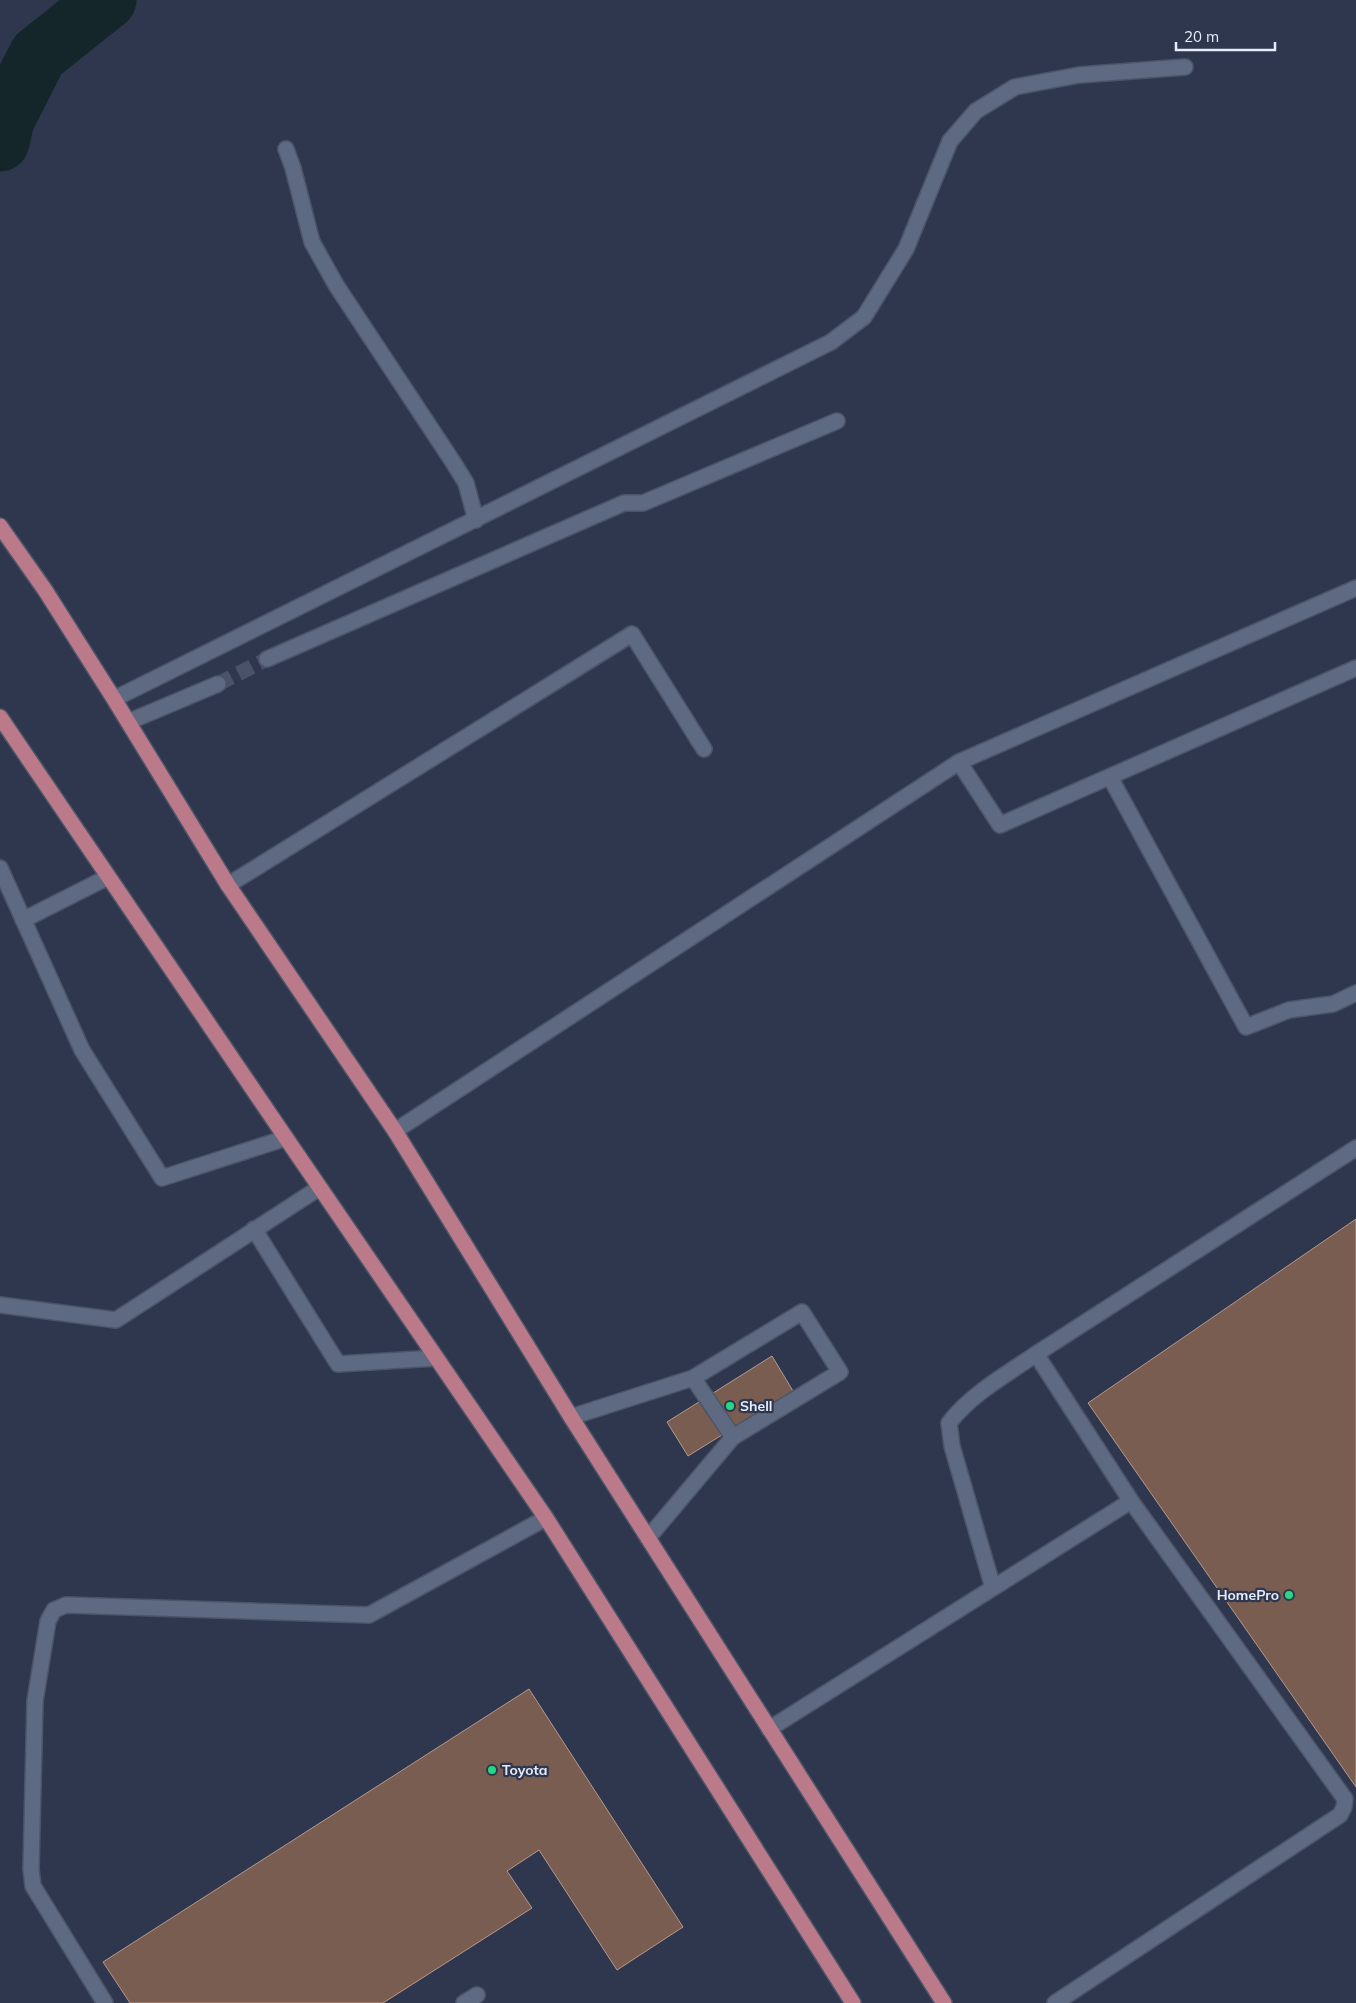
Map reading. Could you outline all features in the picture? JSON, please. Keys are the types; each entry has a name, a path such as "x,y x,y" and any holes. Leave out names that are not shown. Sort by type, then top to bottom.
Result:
{"main road":[{"path":"0,526 45,590 228,885 395,1131 571,1417 944,2003"},
{"path":"0,717 319,1188 546,1518 853,2003"}],"lane":[{"path":"114,699 831,342 864,317 906,249 950,141 976,111 1015,87 1079,75 1185,68"},
{"path":"286,149 293,168 312,242 336,285 466,483 476,520"},
{"path":"267,660 624,503 643,503 837,421"},
{"path":"395,1131 959,762 1356,588"},
{"path":"228,885 632,634 704,749"},
{"path":"959,762 1000,825 1356,668"},
{"path":"128,722 218,684"},
{"path":"1110,777 1246,1028 1289,1010 1332,1004 1356,993"},
{"path":"0,868 82,1050 162,1178 286,1138"},
{"path":"23,920 108,877"},
{"path":"993,1588 952,1446 949,1423 958,1410 1036,1354 1356,1148"},
{"path":"0,1305 116,1320 319,1188"},
{"path":"254,1229 338,1364 436,1358"},
{"path":"571,1417 693,1378 802,1312 840,1372 733,1436 648,1538"},
{"path":"1036,1354 1130,1501 1345,1799 1340,1815 1056,2003"},
{"path":"693,1378 733,1436"},
{"path":"769,1729 1130,1501"},
{"path":"105,2003 33,1886 31,1868 35,1701 48,1620 54,1610 66,1605 369,1615 546,1518"}],"building":[{"name":"HomePro","path":"1356,1219 1356,1787 1088,1403"},
{"name":"Shell","path":"772,1356 793,1391 688,1456 667,1422"},
{"name":"Toyota","path":"529,1689 683,1927 617,1970 539,1850 507,1871 532,1908 383,2003 130,2003 103,1962"}],"waterway":[{"path":"0,142 5,120 38,55 107,0"}],"tunnel":[{"path":"218,684 267,659"}],"place":[{"name":"Shell","path":"730,1406"},
{"name":"HomePro","path":"1289,1595"},
{"name":"Toyota","path":"492,1770"}]}
